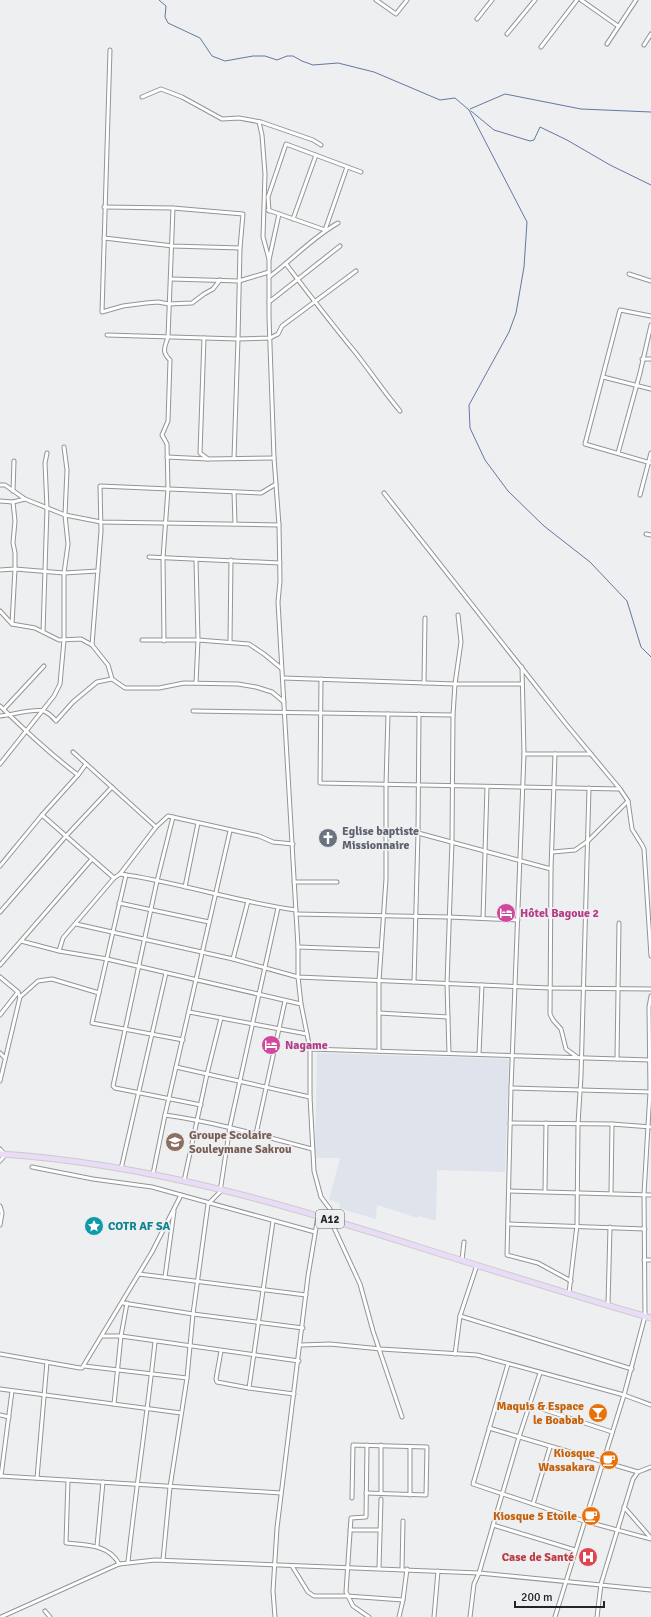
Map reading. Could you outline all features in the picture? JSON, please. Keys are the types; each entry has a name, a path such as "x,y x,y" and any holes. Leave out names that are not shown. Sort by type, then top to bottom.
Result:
{"main road":[{"name":"A12","path":"2,1154 122,1169 153,1174 220,1189 330,1219 651,1318"}],"street":[{"path":"376,0 396,14 407,0"},
{"path":"477,19 492,0"},
{"path":"508,34 535,0"},
{"path":"542,47 577,0"},
{"path":"581,0 618,26"},
{"path":"607,44 636,0"},
{"path":"644,45 651,34"},
{"path":"110,50 104,206 102,312 134,304 158,302 169,304 192,303 213,289 220,280"},
{"path":"142,96 161,89 182,96 222,119 239,118 271,125 313,140 322,146"},
{"path":"259,122 263,141 265,174 264,237 269,260 274,458 279,525 280,581 278,602 293,844 298,977 301,1004 310,1049 310,1098 314,1171 321,1197 330,1209 330,1219 360,1284 373,1331 381,1349 402,1417"},
{"path":"269,211 268,197 286,144 361,172"},
{"path":"293,219 316,155"},
{"path":"325,230 347,167"},
{"path":"104,206 173,208 243,214 240,248 234,458"},
{"path":"164,641 163,558 167,523 168,444 162,435 168,421 170,360 165,354 164,349 168,337 173,208"},
{"path":"264,209 325,230"},
{"path":"269,260 280,214"},
{"path":"269,277 325,230 338,223"},
{"path":"104,238 172,246 240,248"},
{"path":"269,302 340,246"},
{"path":"286,264 314,303 400,411"},
{"path":"107,335 238,339 270,338 278,334 282,326 356,271"},
{"path":"171,279 239,281 269,272"},
{"path":"629,274 651,281"},
{"path":"650,462 585,444 620,310 651,316"},
{"path":"618,453 637,385 651,325"},
{"path":"204,338 200,453 208,459"},
{"path":"642,359 651,359"},
{"path":"603,377 651,389"},
{"path":"0,764 54,696 60,684 64,640 64,573 68,544 64,515 67,470 64,447"},
{"path":"44,632 47,508 44,463 47,453"},
{"path":"640,495 650,462 651,453"},
{"path":"167,457 208,459 274,458"},
{"path":"13,491 14,461"},
{"path":"92,645 102,531 100,486 261,493 276,484"},
{"path":"0,485 4,485 25,499 64,515 101,522 279,525"},
{"path":"234,492 235,524"},
{"path":"384,493 628,801 632,829 644,849 651,956"},
{"path":"0,501 13,502 25,499"},
{"path":"12,624 15,569 15,553 13,544 15,521 13,502"},
{"path":"646,534 651,535"},
{"path":"150,557 280,563"},
{"path":"196,560 198,640 196,683"},
{"path":"230,642 231,560"},
{"path":"0,570 15,569 64,573 98,571"},
{"path":"0,611 12,624 35,628 59,640 81,639 92,645 108,665 112,679 125,688 159,688 184,683 238,684 256,687 272,692 284,702"},
{"path":"449,1053 447,984 452,842 453,715 455,684 462,642 458,616"},
{"path":"424,683 425,618"},
{"path":"142,640 198,640 249,644 282,668"},
{"path":"4,710 44,666"},
{"path":"522,667 524,754 511,1088 507,1255 538,1263 571,1281"},
{"path":"283,678 455,684 522,684"},
{"path":"0,716 26,711 42,710 56,721 74,702 97,682 112,679"},
{"path":"321,679 320,783 620,789"},
{"path":"0,706 25,731 78,775"},
{"path":"193,711 453,715"},
{"path":"379,1051 379,981 386,879 388,714"},
{"path":"414,982 419,785 419,714"},
{"path":"73,752 156,827"},
{"path":"524,754 591,754"},
{"path":"555,754 553,852 551,869 550,988 552,1017 561,1029 566,1049 580,1058"},
{"path":"0,866 86,764"},
{"path":"0,912 66,836 112,787"},
{"path":"483,918 487,787"},
{"path":"569,1293 577,1226 578,1124 581,1090 580,1058 584,989 589,788"},
{"path":"553,852 575,850 588,841 628,801"},
{"path":"42,815 114,878"},
{"path":"59,951 63,938 114,878 120,874 156,827 168,816 230,831 259,836 273,842 293,844"},
{"path":"173,817 138,966 113,1086 115,1088 201,1105"},
{"path":"184,887 198,823"},
{"path":"153,1174 165,1115 230,831"},
{"path":"418,833 551,869"},
{"path":"0,965 92,859"},
{"path":"120,874 216,893 296,912 384,917 449,917 518,920"},
{"path":"126,875 92,1022 125,1030 183,1040"},
{"path":"294,882 337,882"},
{"path":"233,958 248,901"},
{"path":"120,903 209,922"},
{"path":"163,1560 170,1487 187,1378 193,1314 208,1204 220,1192 230,1126 278,908"},
{"path":"617,1059 618,923"},
{"path":"76,924 233,958 298,977 550,988 651,989"},
{"path":"21,941 59,951 107,959 301,1004"},
{"path":"298,947 381,950"},
{"path":"122,1169 166,973"},
{"path":"0,977 18,992 20,997 0,1081"},
{"path":"20,997 38,982 52,980 99,993"},
{"path":"479,1054 482,985"},
{"path":"0,1015 18,992"},
{"path":"555,1617 624,1396 645,1316 644,1194 650,1127 649,1007 651,996"},
{"path":"256,1134 285,1001"},
{"path":"189,1012 307,1034"},
{"path":"379,1013 448,1017"},
{"path":"184,1181 207,1074 221,1018"},
{"path":"310,1049 650,1060"},
{"path":"0,1053 5,1058"},
{"path":"176,1067 310,1098"},
{"path":"511,1088 650,1092"},
{"path":"165,1115 198,1119 230,1126 312,1149"},
{"path":"510,1123 612,1124 650,1127"},
{"path":"545,1190 546,1124"},
{"path":"610,1193 612,1124"},
{"path":"0,1149 2,1154 0,1161"},
{"path":"647,1156 651,1157"},
{"path":"32,1167 93,1179 152,1187 208,1204 315,1232"},
{"path":"509,1191 545,1190 578,1193 651,1195"},
{"path":"84,1366 102,1336 125,1303 181,1195"},
{"path":"0,1206 2,1213 0,1225"},
{"path":"165,1277 174,1207"},
{"path":"275,1617 273,1591 281,1492 301,1345 306,1295 318,1216"},
{"path":"249,1388 273,1221"},
{"path":"508,1224 645,1229"},
{"path":"608,1305 610,1227"},
{"path":"462,1260 464,1242"},
{"path":"644,1260 651,1260"},
{"path":"455,1354 460,1316 477,1265"},
{"path":"140,1274 306,1295"},
{"path":"125,1303 193,1314 303,1328"},
{"path":"114,1404 125,1303"},
{"path":"460,1316 632,1369"},
{"path":"102,1336 121,1336 155,1342 190,1345 298,1362"},
{"path":"128,1562 136,1485 148,1409 155,1342"},
{"path":"301,1345 330,1344 477,1356 540,1372 651,1405"},
{"path":"221,1351 216,1381 249,1388 294,1394"},
{"path":"0,1354 80,1368 84,1366 187,1378"},
{"path":"37,1478 47,1362"},
{"path":"508,1364 473,1484 584,1521 651,1539"},
{"path":"470,1617 474,1584 479,1573 519,1437 540,1372"},
{"path":"0,1389 181,1413"},
{"path":"12,1391 1,1476 170,1487 281,1492"},
{"path":"530,1405 612,1432"},
{"path":"0,1415 9,1417"},
{"path":"489,1428 638,1472"},
{"path":"352,1498 353,1444 427,1447 426,1495 366,1493"},
{"path":"367,1445 366,1517 352,1517 346,1592 353,1606 369,1617"},
{"path":"381,1445 381,1493"},
{"path":"410,1447 410,1494"},
{"path":"533,1504 550,1447"},
{"path":"597,1617 601,1584 633,1479 638,1472 651,1467"},
{"path":"68,1480 66,1543 97,1546 109,1552 116,1558 119,1564"},
{"path":"97,1546 104,1482"},
{"path":"379,1568 380,1499"},
{"path":"624,1507 651,1539"},
{"path":"402,1569 403,1521"},
{"path":"493,1526 575,1550"},
{"path":"350,1530 380,1530"},
{"path":"1,1617 119,1564 163,1560 479,1573 651,1590"},
{"path":"292,1566 308,1592 314,1596 347,1596 403,1600"},
{"path":"399,1617 407,1569"},
{"path":"434,1617 438,1571"},
{"path":"45,1611 50,1617"}],"shaded area":[{"path":"317,1053 509,1059 505,1172 437,1170 436,1221 419,1216 418,1218 377,1205 376,1219 339,1208 340,1203 329,1200 340,1158 315,1158"}],"waterway":[{"path":"159,0 166,6 165,17 168,23 200,38 212,56 225,61 253,56 265,56 277,60 287,56 293,56 313,65 338,63 374,72 440,100 455,98 469,110 527,222 524,267 516,313 509,332 469,405 470,428 485,460 508,491 544,526 590,562 627,601 641,647 651,657"},
{"path":"470,109 505,94 581,109 651,112"},
{"path":"471,111 494,130 530,141 534,140 540,127 567,140 610,165 651,185"}],"place":[{"name":"Eglise baptiste Missionnaire","path":"328,838"},
{"name":"Hôtel Bagoue 2","path":"506,913"},
{"name":"Nagame","path":"271,1045"},
{"name":"Groupe Scolaire Souleymane Sakrou","path":"175,1142"},
{"name":"COTR AF SA","path":"94,1226"},
{"name":"Maquis & Espace le Boabab","path":"598,1413"},
{"name":"Kiosque Wassakara","path":"609,1460"},
{"name":"Kiosque 5 Etoile","path":"591,1516"},
{"name":"Case de Santé","path":"588,1557"}]}
